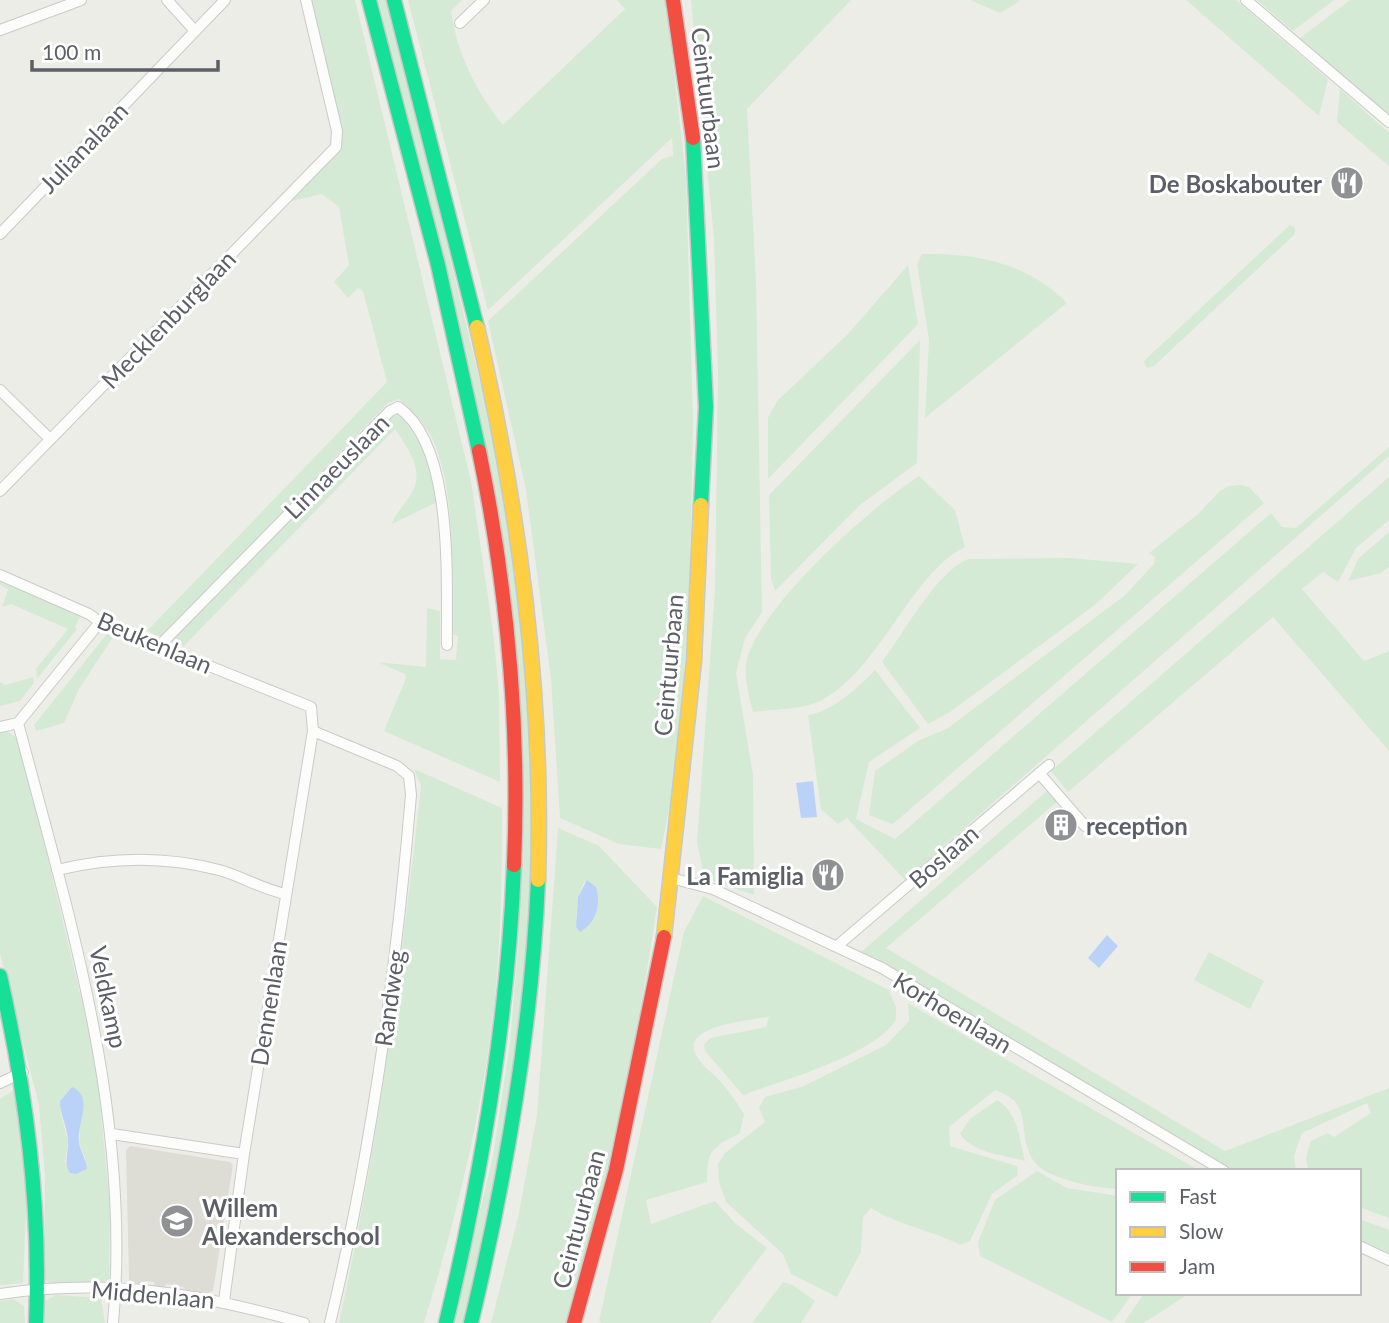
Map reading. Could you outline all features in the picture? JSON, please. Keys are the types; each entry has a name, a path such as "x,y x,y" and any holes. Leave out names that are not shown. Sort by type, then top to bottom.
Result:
{"main road":[{"path":"369,0 482,459 505,619 516,783 517,830 508,1004 496,1090 471,1228 446,1323"},
{"path":"394,0 470,300 503,449 529,619 540,791 542,839 537,945 521,1093 495,1235 471,1323"},
{"name":"Ceintuurbaan","path":"574,1323 616,1170 664,940 694,661 706,408 696,156 673,0"},
{"path":"0,976 23,1072 38,1182 36,1323"}],"street":[{"path":"0,30 81,0"},
{"path":"167,0 195,31"},
{"name":"Julianalaan","path":"0,234 225,0"},
{"name":"Mecklenburglaan","path":"0,491 336,147 337,131 306,0"},
{"path":"460,23 484,0"},
{"path":"1245,0 1389,122"},
{"path":"0,390 50,439"},
{"name":"Linnaeuslaan","path":"159,646 390,411 398,407 424,441 443,494 447,645"},
{"name":"Beukenlaan","path":"0,575 89,614 100,622 311,707"},
{"path":"0,727 18,723 100,622"},
{"name":"Dennenlaan","path":"224,1301 244,1154 313,732 311,707"},
{"name":"Veldkamp","path":"18,723 90,1005 112,1134 116,1287 113,1323"},
{"name":"Randweg","path":"313,732 397,766 409,776 411,795 401,914 379,1068 349,1246 330,1323"},
{"name":"Boslaan","path":"837,946 1049,765"},
{"path":"1039,773 1085,826"},
{"path":"57,870 114,861 179,862 219,870 286,894"},
{"name":"Korhoenlaan","path":"671,878 713,889 882,968 1221,1169"},
{"path":"0,1083 23,1072"},
{"path":"112,1134 244,1154"},
{"path":"1361,1247 1389,1260"},
{"name":"Middenlaan","path":"0,1294 38,1289 116,1287 170,1291 224,1301 304,1323"}],"shaded area":[{"name":"Willem Alexanderschool","path":"130,1146 230,1162 233,1165 213,1291 207,1294 166,1284 165,1287 155,1286 154,1282 144,1281 141,1284 129,1281 126,1150"}],"green space":[{"path":"310,0 355,0 471,481 499,692 500,782 384,731 406,678 405,674 377,662 426,667 427,608 440,611 440,659 456,660 458,636 450,634 451,536 441,462 426,429 399,399 388,403 161,637 147,631 387,382 363,291 358,288 348,298 334,282 349,265 339,207 322,194 288,202 340,149 342,140"},
{"path":"376,0 388,0 492,431 518,579 528,683 533,884 509,1128 463,1323 453,1323 493,1156 510,1043 519,935 516,656"},
{"path":"408,0 462,0 451,11 458,42 476,86 503,125 625,9 617,0 666,0 686,178 693,420 690,584 680,734 675,782 661,849 619,844 560,818 551,679 526,490 488,321 662,159 673,156 672,138 488,310"},
{"path":"691,0 851,0 747,109 756,282 762,612 745,638 736,673 753,775 754,895 704,878 697,841 715,590 718,375 714,239"},
{"path":"970,0 1019,0 1020,1 1000,13"},
{"path":"1186,0 1236,0 1328,79 1319,116"},
{"path":"1257,0 1334,0 1293,31"},
{"path":"1350,0 1389,0 1389,116 1300,38"},
{"path":"1340,89 1389,133 1389,166 1337,122"},
{"path":"1290,225 1295,227 1295,234 1154,366 1147,368 1144,362 1147,358"},
{"path":"922,254 962,256 1000,263 1035,278 1067,303 925,418 929,340 917,264"},
{"path":"908,265 918,324 768,479 768,418 777,401 848,334"},
{"path":"920,340 917,463 860,505 775,591 771,579 769,495"},
{"path":"394,412 399,413 420,444 429,465 437,502 392,524 416,481 415,463 395,429 184,646 169,640"},
{"path":"1389,447 1389,456 905,880 847,818 838,824 821,809 808,715 835,704 875,670 920,728 869,762 856,819 895,839 1271,513 1282,527 1296,528"},
{"path":"919,476 955,510 965,547 946,559 929,577 862,666 843,685 815,703 753,712 746,679 747,659 757,636 774,611 847,533"},
{"path":"1389,477 1389,520 1356,548 1338,582 1323,572 1302,589 1364,661 1389,651 1389,751 1273,617 1068,792 1051,771"},
{"path":"1229,486 1249,487 1264,503 900,818 892,824 869,815 875,771 918,741 948,728 1124,596 1154,564 1155,557 1149,553 1198,514 1220,491"},
{"path":"1389,532 1389,567 1381,573 1348,581 1358,559"},
{"path":"1070,558 1138,564 1096,604 950,712 928,724 882,662 932,590 956,566 968,559"},
{"path":"0,580 81,614 75,627 77,629 37,679 36,669 68,629 11,604 2,607 8,589 0,585"},
{"path":"107,634 113,637 79,689 64,723 36,731 34,725"},
{"path":"33,677 34,683 20,701 0,706 0,682 5,685"},
{"path":"7,731 18,739 23,755 96,1060 110,1207 109,1280 102,1282 63,1284 48,1282 44,1277 45,1176 39,1105 0,954 0,733","holes":["60,1111 80,1129 79,1142 86,1161 65,1162 68,1141"]},
{"path":"414,769 502,808 499,948 491,1032 463,1179 424,1323 339,1323 377,1123 397,989 421,786"},
{"path":"1048,790 1058,801 886,948 1225,1151 1389,1088 1389,1218 1361,1208 1361,1169 1308,1169 1306,1157 1311,1141 1328,1133 1334,1137 1371,1113 1367,1103 1302,1133 1294,1156 1296,1169 1227,1169 860,953"},
{"path":"558,828 599,846 657,907 619,1116 567,1323 491,1323 518,1218 537,1115","holes":["584,882 598,896 598,906 576,920 578,897"]},
{"path":"703,896 889,990 896,1007 896,1020 885,1033 848,1055 743,1095 705,1051 704,1045 710,1038 766,1027 769,1017 718,1027 705,1032 697,1039 694,1047 698,1058 724,1086 744,1114 740,1133 713,1151 708,1163 707,1182 646,1200 651,1224 715,1201 735,1223 767,1248 710,1323 602,1323 599,1321 684,932"},
{"path":"1209,952 1264,981 1250,1009 1194,980"},
{"path":"908,1003 1197,1169 1116,1169 1116,1189 1059,1177 1039,1167 1033,1160 1025,1138 1020,1110 1008,1096 995,1090 949,1127 950,1146 1017,1166 1018,1175 992,1194 970,1241 960,1245 871,1208 863,1217 861,1252 837,1297 791,1274 783,1254 726,1202 719,1182 718,1164 725,1153 765,1122 759,1107 765,1097 804,1086 886,1045 909,1021"},
{"path":"17,1088 27,1187 23,1283 0,1285 0,1099"},
{"path":"997,1100 1014,1119 1025,1161 981,1149 960,1134 970,1119"},
{"path":"1037,1171 1067,1188 1116,1196 1116,1295 1132,1295 1112,1322 980,1256 978,1242 995,1200"},
{"path":"1361,1220 1389,1230 1389,1255 1361,1242"},
{"path":"783,1282 793,1285 815,1301 801,1323 752,1323"},
{"path":"56,1295 101,1298 105,1323 44,1323 45,1301"},
{"path":"1143,1295 1187,1295 1144,1323 1124,1323"},
{"path":"14,1299 24,1306 25,1323 0,1323 0,1301"}],"water":[{"path":"813,781 817,817 801,818 796,783"},
{"path":"587,880 596,887 598,906 594,918 580,932 576,927 578,897"},
{"path":"1107,935 1118,946 1099,968 1088,958"},
{"path":"72,1087 79,1091 84,1104 79,1143 87,1169 76,1174 70,1173 67,1165 68,1140 60,1101"}],"traffic: fast":[{"path":"369,0 438,265 479,451"},
{"path":"394,0 477,327"},
{"path":"693,138 706,407 701,505"},
{"path":"446,1323 471,1210 491,1096 506,981 514,865"},
{"path":"471,1323 515,1103 530,992 538,880"},
{"path":"0,976 30,1148 36,1235 36,1323"}],"traffic: slow":[{"path":"477,327 505,464 526,601 537,740 538,880"},
{"path":"664,937 694,661 701,505"}],"traffic: jam":[{"path":"673,0 693,138"},
{"path":"479,451 497,553 509,657 515,761 514,865"},
{"path":"574,1323 616,1170 664,937"}],"place":[{"name":"De Boskabouter","path":"1347,183"},
{"name":"reception","path":"1061,825"},
{"name":"La Famiglia","path":"828,875"},
{"name":"Willem Alexanderschool","path":"177,1221"}]}
